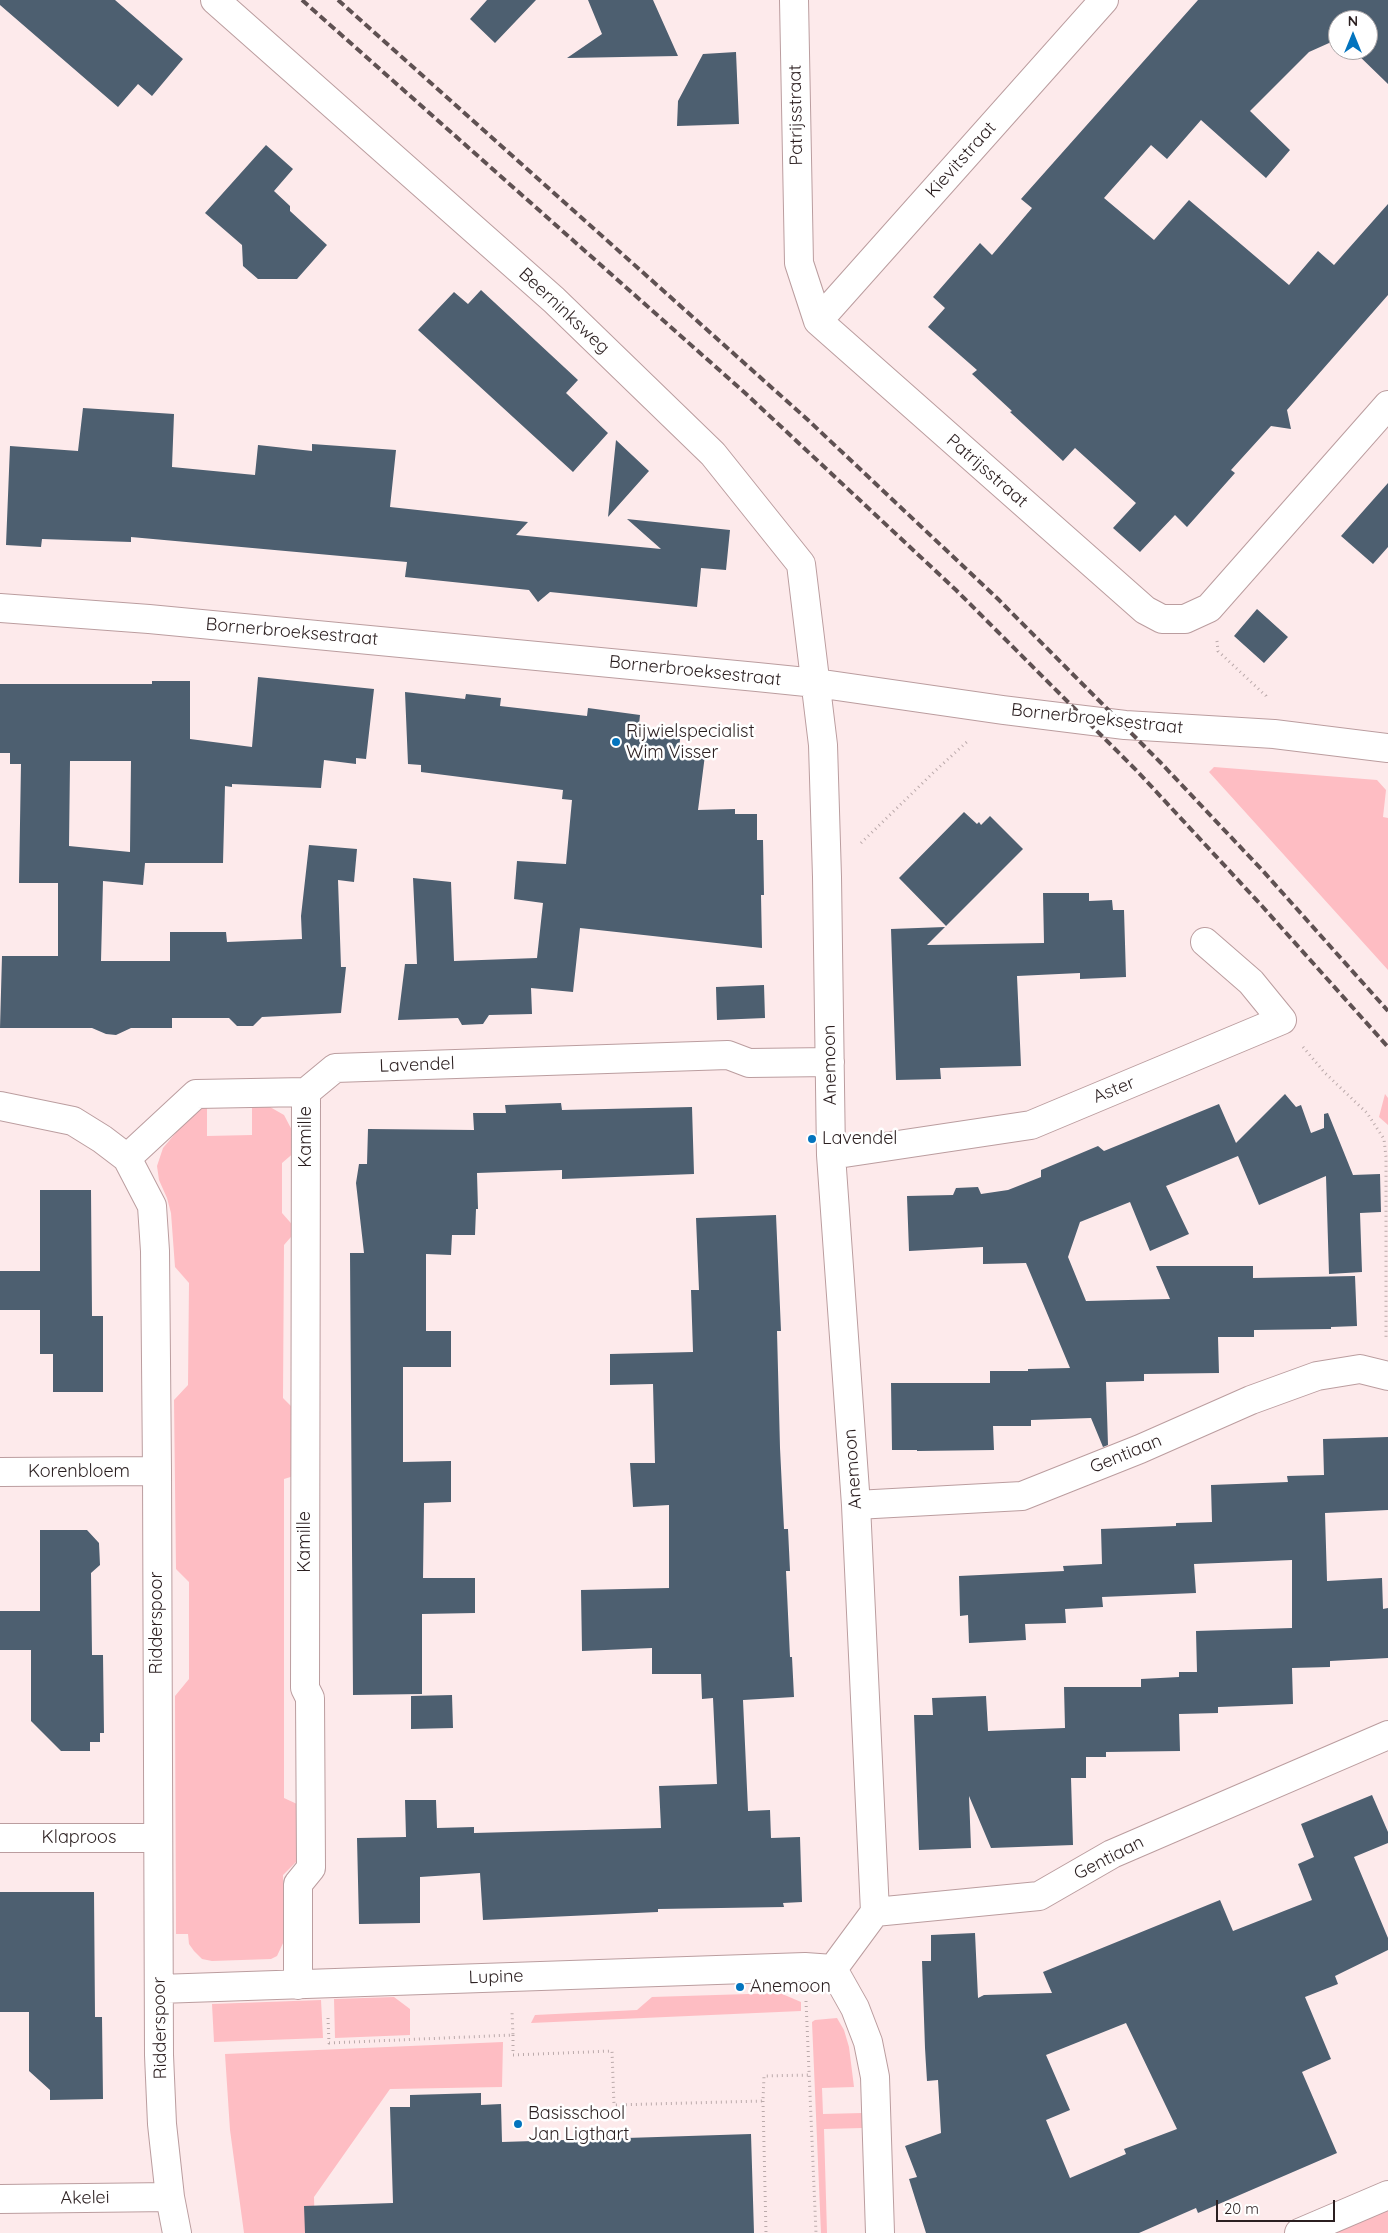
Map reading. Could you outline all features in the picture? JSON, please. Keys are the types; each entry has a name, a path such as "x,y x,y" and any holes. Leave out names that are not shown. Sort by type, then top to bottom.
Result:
{"street":[{"name":"Beerninksweg","path":"214,0 554,300 713,454 800,564 816,683"},
{"name":"Patrijsstraat","path":"794,0 799,263 818,321 1145,610 1162,619 1185,619 1205,609 1215,601 1388,405"},
{"name":"Kievitstraat","path":"818,321 1104,0"},
{"name":"Bornerbroeksestraat","path":"0,608 148,619 816,683 1124,725 1274,734 1388,748"},
{"name":"Anemoon","path":"816,683 823,745 832,1155 856,1504 875,1912"},
{"path":"1205,942 1250,982 1282,1020"},
{"name":"Aster","path":"832,1155 1031,1125 1282,1020"},
{"name":"Lavendel","path":"306,1092 335,1068 728,1055 748,1063 830,1062"},
{"path":"127,1158 196,1094 306,1092"},
{"name":"Kamille","path":"298,1985 298,1884 311,1868 310,1698 305,1688 306,1092"},
{"name":"Ridderspoor","path":"0,1106 73,1121 102,1138 127,1158 152,1206 155,1251 158,1471 159,2055 162,2124 170,2197 177,2233"},
{"name":"Gentiaan","path":"856,1504 1022,1496 1140,1450 1251,1400 1317,1376 1360,1369 1387,1376"},
{"name":"Korenbloem","path":"0,1472 158,1471"},
{"name":"Gentiaan","path":"875,1912 1039,1896 1112,1854 1388,1735"},
{"name":"Klaproos","path":"0,1838 158,1838"},
{"path":"875,1912 834,1969 855,2008 870,2051 875,2086 880,2233"},
{"name":"Lupine","path":"159,1989 805,1967 834,1969"},
{"path":"1299,2233 1388,2195"},
{"name":"Akelei","path":"0,2199 170,2197"}],"path":[{"path":"1205,609 1216,623 1218,651 1266,696 1274,734"},
{"path":"827,877 936,770 1003,710"},
{"path":"1282,1020 1325,1073 1367,1113 1384,1139 1386,1157 1387,1376"},
{"path":"805,1967 816,2233"},
{"path":"513,2035 513,2055 612,2051 614,2105 763,2101"},
{"path":"766,2233 764,2076 810,2075"}],"shaded area":[{"path":"1214,767 1377,780 1386,790 1383,817 1388,818 1388,970 1209,772"},
{"path":"1385,1094 1388,1098 1388,1125 1379,1117"},
{"path":"252,1103 263,1103 284,1115 295,1136 296,1151 282,1163 282,1213 297,1230 284,1245 283,1398 297,1412 297,1475 284,1479 284,1798 297,1804 297,1861 283,1875 284,1941 277,1956 271,1959 212,1961 202,1959 194,1951 189,1944 188,1934 176,1934 175,1696 189,1679 189,1582 176,1569 174,1400 188,1385 189,1283 175,1267 171,1213 159,1180 157,1166 163,1148 179,1129 203,1107 207,1107 207,1136 252,1135"},
{"path":"780,1993 801,2002 801,2011 531,2023 535,2015 637,2010 652,1997"},
{"path":"394,1997 410,2009 410,2035 335,2038 334,1999"},
{"path":"321,2000 323,2038 214,2042 212,2004"},
{"path":"837,2018 844,2030 849,2047 854,2087 822,2088 823,2114 862,2113 862,2128 824,2129 827,2233 821,2233 812,2022 815,2020"},
{"path":"503,2042 502,2087 390,2089 314,2197 315,2233 244,2233 230,2130 225,2054"},
{"path":"1388,2208 1388,2233 1330,2233"}],"building":[{"path":"0,0 115,0 183,59 152,96 138,84 118,107 0,5"},
{"path":"487,0 536,0 495,43 470,19"},
{"path":"588,0 653,0 678,56 567,58 602,34"},
{"path":"1198,0 1388,0 1388,84 1363,60 1378,60 1378,10 1328,10 1328,43 1309,52 1250,111 1290,150 1266,178 1201,120 1167,159 1151,145 1104,198 1154,240 1189,200 1289,285 1318,251 1334,265 1388,204 1388,295 1287,410 1291,429 1271,426 1231,470 1235,473 1187,527 1175,515 1140,552 1113,528 1136,503 1075,448 1063,461 972,374 977,370 928,327 945,308 933,297 980,243 992,255 1032,208 1021,199"},
{"path":"736,52 739,124 677,126 678,101 703,54"},
{"path":"266,145 293,169 274,191 290,206 290,211 327,245 297,279 258,279 243,266 242,245 205,213"},
{"path":"481,290 578,380 566,393 608,433 573,472 418,330 454,292 468,304"},
{"path":"83,408 174,414 172,467 255,475 258,445 312,451 312,444 396,450 390,507 528,522 516,535 661,549 627,519 730,530 726,570 701,568 697,607 550,592 538,602 529,590 405,577 407,562 131,537 131,542 42,539 41,547 6,545 10,446 78,451"},
{"path":"616,440 649,471 608,517"},
{"path":"1388,483 1388,547 1373,564 1341,536"},
{"path":"1257,609 1288,637 1264,663 1234,636"},
{"path":"258,677 374,689 366,759 356,758 356,764 324,760 321,788 232,784 232,787 225,786 223,863 145,863 143,885 103,881 101,961 170,961 170,932 226,932 227,942 302,939 301,916 309,845 357,849 354,882 338,880 341,967 346,967 341,1013 262,1017 253,1026 237,1026 229,1018 172,1018 172,1028 131,1028 116,1035 106,1034 92,1028 0,1028 2,956 58,956 58,883 19,883 21,764 10,764 10,753 0,753 0,684 152,684 152,681 190,681 190,739 252,747","holes":["70,761 131,761 130,852 69,846"]},
{"path":"405,692 465,699 466,694 501,698 500,706 587,716 588,708 640,715 638,734 680,739 679,752 705,755 698,810 735,809 735,814 757,814 757,840 763,840 764,895 761,895 762,948 580,928 573,992 531,988 532,1014 489,1015 483,1024 462,1025 458,1018 398,1020 405,964 417,964 413,878 451,882 454,961 537,958 543,903 514,899 517,861 566,864 572,800 562,799 563,790 421,772 421,765 408,764"},
{"path":"964,812 977,824 979,822 981,825 990,816 1023,849 946,926 899,878"},
{"path":"1043,893 1089,893 1089,901 1112,900 1113,910 1124,910 1126,977 1080,979 1080,973 1017,976 1021,1066 940,1068 941,1079 896,1080 891,929 945,927 927,945 1044,943"},
{"path":"764,985 765,1018 717,1020 716,987"},
{"path":"1285,1094 1296,1107 1301,1105 1311,1133 1324,1128 1324,1114 1328,1113 1353,1175 1380,1174 1381,1212 1360,1213 1362,1272 1329,1274 1326,1176 1259,1205 1238,1156 1166,1186 1189,1234 1150,1251 1130,1202 1080,1222 1068,1257 1086,1301 1170,1299 1156,1266 1253,1266 1253,1278 1355,1276 1357,1326 1331,1327 1331,1329 1254,1330 1254,1337 1218,1337 1219,1373 1144,1374 1144,1381 1106,1382 1108,1445 1103,1447 1091,1418 1031,1420 1031,1426 993,1426 994,1450 892,1450 891,1383 990,1383 990,1371 1070,1368 1026,1263 983,1264 983,1247 909,1251 907,1196 953,1195 956,1188 978,1187 981,1194 1008,1190 1041,1177 1041,1170 1098,1146 1104,1151 1219,1104 1236,1143"},
{"path":"561,1103 562,1110 692,1107 694,1174 562,1179 562,1170 477,1173 478,1209 476,1209 475,1235 452,1235 451,1255 426,1254 426,1331 451,1331 451,1367 403,1367 403,1462 451,1461 451,1502 424,1503 423,1578 475,1578 475,1613 422,1614 422,1694 353,1695 350,1253 364,1253 356,1183 359,1164 367,1164 368,1129 474,1130 473,1113 506,1113 505,1105"},
{"path":"40,1190 91,1190 92,1316 103,1316 103,1392 53,1392 53,1354 40,1354 40,1310 0,1310 0,1271 40,1271"},
{"path":"776,1215 781,1331 777,1331 780,1448 784,1529 788,1529 790,1571 786,1571 794,1697 743,1700 748,1811 770,1810 771,1838 800,1837 802,1902 783,1903 784,1907 658,1909 658,1912 483,1920 480,1873 420,1877 420,1923 359,1924 357,1838 406,1837 405,1800 436,1800 437,1828 474,1827 474,1833 661,1828 659,1786 717,1784 713,1698 702,1699 701,1674 652,1674 652,1648 582,1651 581,1590 669,1588 669,1505 633,1507 630,1463 655,1463 653,1384 610,1385 610,1354 693,1352 691,1290 699,1290 696,1218"},
{"path":"1388,1437 1388,1510 1325,1513 1327,1581 1382,1578 1383,1609 1388,1608 1388,1658 1330,1661 1330,1667 1292,1668 1293,1704 1218,1707 1218,1713 1179,1714 1180,1751 1106,1752 1106,1757 1086,1757 1086,1778 1071,1778 1073,1845 991,1848 969,1796 971,1848 919,1850 914,1715 933,1715 932,1698 986,1696 988,1731 1065,1728 1064,1687 1141,1687 1141,1679 1179,1677 1179,1672 1197,1672 1196,1631 1292,1628 1292,1560 1194,1564 1196,1593 1102,1597 1103,1607 1065,1609 1066,1623 1025,1624 1026,1640 969,1643 968,1615 960,1616 959,1576 1064,1571 1063,1566 1102,1564 1101,1529 1176,1526 1176,1523 1212,1522 1211,1485 1288,1482 1287,1476 1324,1475 1323,1439"},
{"path":"40,1530 87,1530 99,1543 100,1565 91,1573 92,1655 103,1655 104,1733 100,1733 100,1742 90,1742 90,1751 61,1751 31,1721 31,1650 0,1650 0,1611 40,1611"},
{"path":"452,1695 453,1728 411,1729 411,1696"},
{"path":"1372,1795 1388,1832 1388,1843 1354,1857 1388,1938 1388,1950 1335,1976 1338,1984 1305,1997 1331,2059 1302,2072 1337,2153 1198,2213 1196,2208 1139,2233 926,2233 909,2179 917,2177 905,2146 941,2133 938,2080 927,2081 925,2048 922,1961 931,1961 931,1935 975,1933 978,1998 984,1995 1052,1993 1043,1972 1220,1900 1233,1931 1312,1900 1298,1864 1314,1857 1301,1824","holes":["1126,2023 1177,2129 1124,2149 1126,2154 1070,2178 1046,2120 1070,2110 1046,2055"]},
{"path":"0,1892 94,1892 95,2017 102,2017 103,2099 50,2100 50,2090 29,2071 29,2012 0,2012"},
{"path":"481,2093 481,2105 501,2104 502,2142 751,2134 754,2233 305,2233 304,2206 393,2203 390,2107 410,2107 410,2095"}],"railway":[{"path":"302,0 744,392 956,590 1138,772 1262,906 1388,1047"},
{"path":"338,0 808,420 998,599 1161,763 1263,871 1388,1011"}],"place":[{"name":"Rijwielspecialist Wim Visser","path":"616,742"},
{"name":"Lavendel","path":"812,1139"},
{"name":"Anemoon","path":"740,1987"},
{"name":"Basisschool Jan Ligthart","path":"518,2124"}]}
